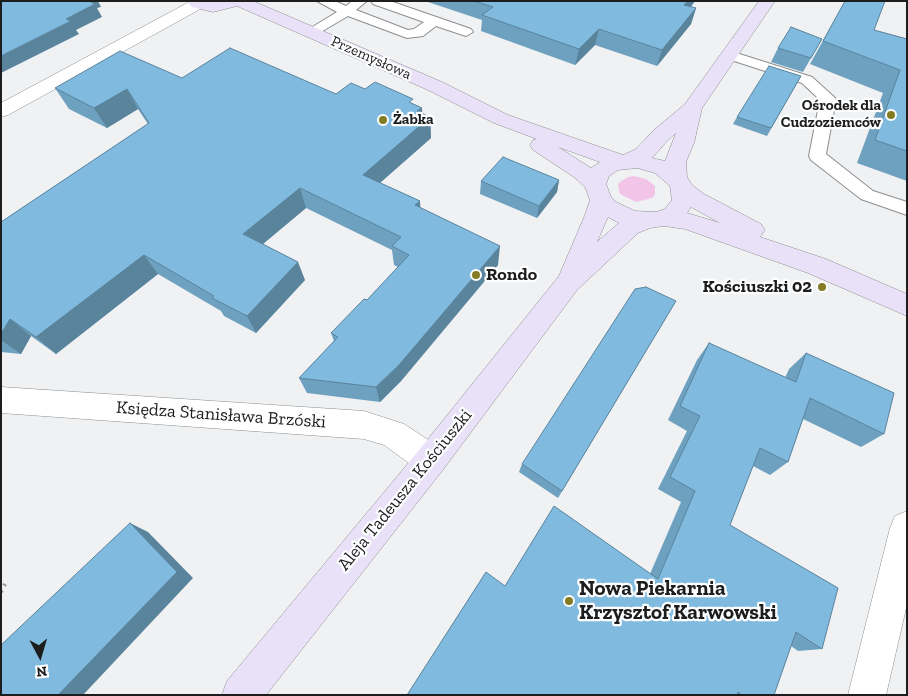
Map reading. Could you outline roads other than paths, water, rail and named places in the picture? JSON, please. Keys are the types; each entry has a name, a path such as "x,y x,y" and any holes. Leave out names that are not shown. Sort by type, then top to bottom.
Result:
{"street":[{"path":"1,111 196,3 213,7 239,1"},
{"name":"Przemysłowa","path":"239,1 435,86 501,118"},
{"path":"598,192 600,172 613,164 644,154 661,135 692,108 767,1"},
{"path":"656,219 673,215 681,206 684,195 679,184 675,162 684,143 692,108"},
{"path":"501,118 625,161 655,165 696,200 817,266 907,306"},
{"path":"501,118 582,172 608,208 619,214 705,227 817,266"},
{"name":"Aleja Tadeusza Kościuszki","path":"568,283 598,215 598,192"},
{"name":"Aleja Tadeusza Kościuszki","path":"241,695 431,460 568,283 630,227 656,219"},
{"name":"Księdza Stanisława Brzóski","path":"1,400 364,425 393,434 431,460"},
{"path":"868,695 907,528"}],"lane":[{"path":"323,1 413,35 434,21"},
{"path":"314,32 361,1"},
{"path":"377,1 466,32"},
{"path":"730,55 807,80 828,99 817,156 867,195 907,209"}],"place":[{"name":"Ośrodek dla Cudzoziemców","path":"891,115"},
{"name":"Żabka","path":"383,120"},
{"name":"Rondo","path":"476,275"},
{"name":"Kościuszki 02","path":"822,287"},
{"name":"Nowa Piekarnia Krzysztof Karwowski","path":"569,601"}]}
